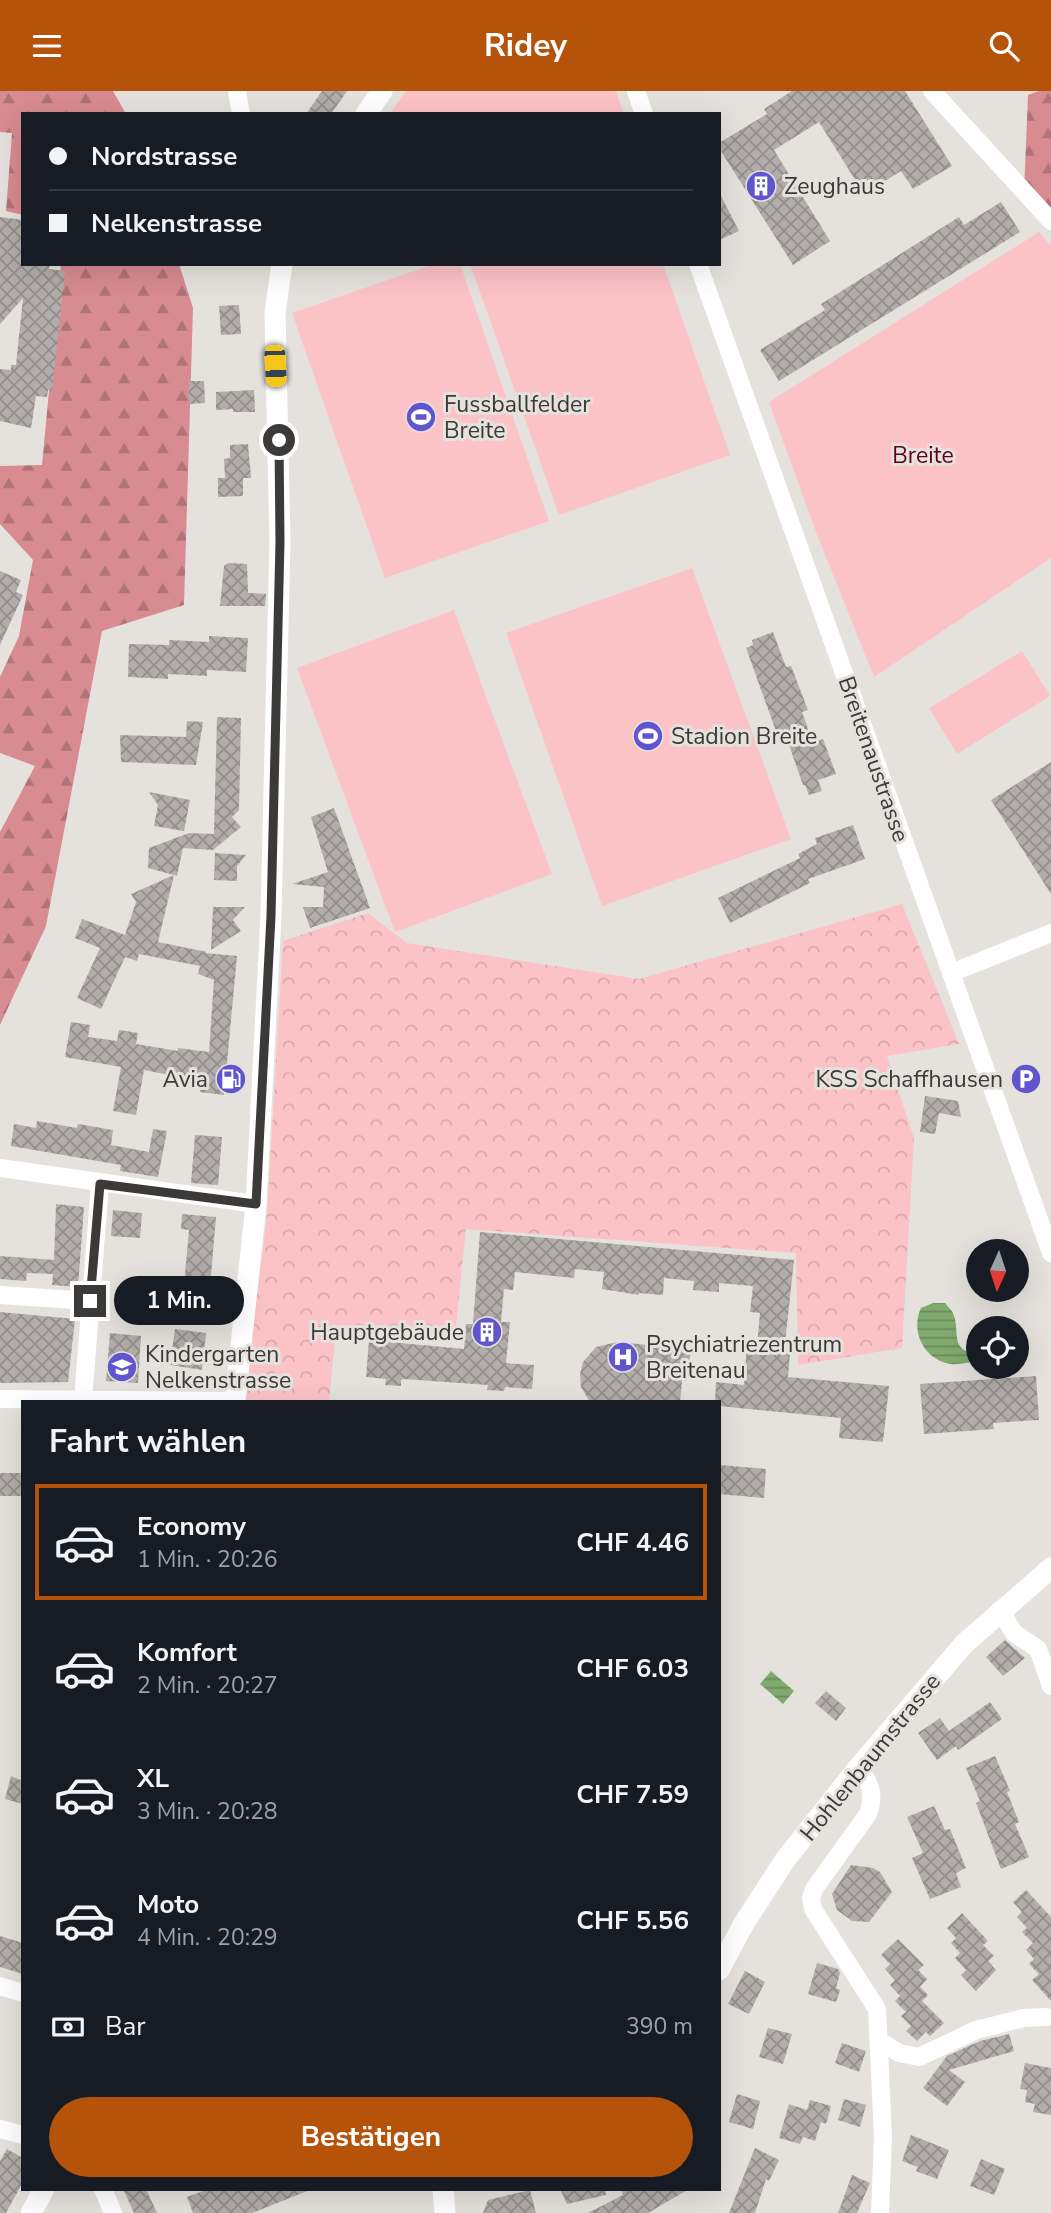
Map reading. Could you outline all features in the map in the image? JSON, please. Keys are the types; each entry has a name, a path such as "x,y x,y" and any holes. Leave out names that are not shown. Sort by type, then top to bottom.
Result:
{"street":[{"path":"237,91 242,112"},
{"path":"367,112 382,91"},
{"path":"636,91 644,112"},
{"path":"932,91 1051,221"},
{"path":"235,1400 256,1204 271,916 280,542 275,312 282,266"},
{"name":"Breitenaustrasse","path":"699,266 1051,1253"},
{"path":"951,973 1051,933"},
{"path":"0,1168 256,1204"},
{"path":"0,1399 83,1400 100,1184"},
{"path":"0,1295 90,1301"},
{"name":"Hohlenbaumstrasse","path":"721,1966 743,1925 785,1860 858,1768 964,1644 1051,1568"},
{"path":"1000,1611 1014,1633 1038,1649 1051,1686"},
{"path":"858,1768 868,1780 873,1794 872,1804 868,1814 814,1889 811,1898 813,1909 877,2009 883,2137 880,2213"},
{"path":"0,1986 21,1992"},
{"path":"880,2041 899,2053 919,2057 976,2030 1024,2018 1046,2017"},
{"path":"0,2129 21,2134"},
{"path":"31,2213 43,2191"},
{"path":"104,2191 113,2213"},
{"path":"443,2191 445,2213"}],"green space":[{"path":"0,91 113,91 125,112 21,112 21,215 6,211 12,133 0,132"},
{"path":"406,91 616,91 623,112 391,112"},
{"path":"1051,91 1051,223 1024,193 1028,95"},
{"name":"Breite","path":"1039,232 1051,246 1051,558 874,677 816,532 769,402"},
{"path":"61,266 180,266 193,308 184,605 102,631 46,926 0,1025 0,832 35,766 0,753 0,677 19,636 33,560 0,524 0,466 42,465"},
{"name":"Fussballfelder Breite","path":"428,266 461,266 549,521 385,578 292,313"},
{"name":"Fussballfelder Breite","path":"471,266 664,266 730,455 559,515"},
{"name":"Stadion Breite","path":"692,568 791,839 602,906 506,633"},
{"path":"454,610 552,874 395,932 297,668"},
{"path":"1022,651 1050,696 957,754 929,708"},
{"path":"902,904 959,1044 887,1056 914,1138 902,1348 798,1365 796,1253 466,1229 455,1336 336,1328 329,1400 244,1400 267,1215 283,941 368,913 407,943 639,979"}],"shaded area":[{"path":"933,1303 945,1303 951,1310 957,1339 966,1350 966,1363 951,1364 933,1357 927,1351 917,1326 921,1308"},
{"path":"771,1671 794,1691 783,1704 760,1684"}],"building":[{"path":"322,91 347,91 332,112 307,112"},
{"path":"792,91 905,91 952,166 913,189 901,171 864,194 819,122 774,150 830,241 793,265 721,151 721,142 767,114 764,109"},
{"path":"721,196 739,231 721,239"},
{"path":"1001,202 1020,232 779,381 760,350 825,310 821,304 959,217 964,225"},
{"path":"0,217 21,220 21,266 50,266 49,269 65,271 52,391 48,390 47,397 36,396 31,428 0,421 0,369 11,370 11,365 16,365 23,298 0,324"},
{"path":"239,305 241,334 221,335 219,306"},
{"path":"189,381 204,381 205,403 189,404"},
{"path":"254,390 255,412 216,410 216,392"},
{"path":"248,444 251,478 243,478 243,496 218,497 218,478 225,478 224,459 230,458 230,445"},
{"path":"229,563 247,564 248,593 266,594 265,606 220,606 224,566"},
{"path":"0,571 21,580 16,592 23,595 0,645"},
{"path":"773,632 786,667 791,666 808,710 802,712 813,743 823,739 836,774 818,780 822,791 809,795 788,742 781,745 746,648 753,645 752,640"},
{"path":"209,636 248,638 246,672 207,670 207,676 168,674 168,679 128,677 129,644 169,645 169,640 209,642"},
{"path":"217,717 241,718 239,810 232,817 241,827 213,850 183,848 177,876 148,868 149,848 189,833 214,834"},
{"path":"187,721 203,722 196,765 121,762 120,735 186,737"},
{"path":"1051,762 1051,894 991,800"},
{"path":"149,792 190,800 184,831 154,826 158,805"},
{"path":"334,808 370,908 310,928 303,907 323,907 324,887 292,884 328,872 311,817"},
{"path":"853,825 865,859 808,879 810,883 730,923 718,898 800,858 798,854 817,844 815,838"},
{"path":"215,853 246,855 237,866 237,881 214,880"},
{"path":"174,875 158,942 207,952 205,953 237,956 224,1095 200,1092 201,1081 144,1070 136,1115 113,1111 121,1067 65,1057 71,1022 90,1025 88,1037 117,1041 119,1030 138,1033 136,1044 178,1051 178,1048 209,1052 214,980 198,974 200,966 139,954 137,961 125,957 101,1009 77,998 100,948 75,938 82,919 125,935 136,902 131,894"},
{"path":"213,907 245,907 233,920 241,931 211,950"},
{"path":"925,1096 958,1101 961,1117 939,1113 935,1134 920,1132"},
{"path":"37,1121 77,1128 78,1124 113,1130 111,1145 149,1152 153,1129 167,1131 158,1177 120,1171 121,1165 11,1146 14,1124 36,1128"},
{"path":"195,1135 222,1137 218,1185 191,1183"},
{"path":"56,1204 84,1207 78,1287 52,1285 53,1274 27,1273 26,1281 0,1279 0,1256 54,1260"},
{"path":"113,1210 142,1213 140,1238 111,1236"},
{"path":"182,1214 216,1217 209,1299 183,1296 189,1230 181,1229"},
{"name":"Hauptgebäude","path":"480,1232 794,1260 784,1353 790,1353 788,1377 889,1386 883,1442 839,1438 841,1418 721,1406 721,1400 715,1400 716,1382 744,1385 747,1344 757,1345 760,1313 750,1312 753,1286 719,1283 719,1292 693,1290 694,1281 664,1278 663,1295 639,1295 602,1289 604,1272 575,1269 574,1278 515,1272 513,1290 504,1289 501,1322 510,1322 506,1363 534,1365 532,1389 505,1387 504,1391 487,1390 488,1385 404,1379 401,1380 401,1386 385,1385 386,1379 366,1377 369,1340 464,1349 466,1324 473,1324"},
{"path":"0,1312 75,1319 68,1382 0,1383"},
{"path":"175,1329 206,1333 202,1370 170,1365"},
{"path":"110,1333 141,1336 138,1383 106,1381"},
{"path":"617,1342 691,1349 687,1381 682,1381 680,1400 589,1400 581,1387 580,1374 583,1362 596,1347"},
{"path":"1029,1376 1036,1376 1039,1420 993,1423 994,1429 924,1434 920,1384 1029,1379"},
{"path":"721,1465 766,1469 764,1498 721,1494"},
{"path":"0,1473 21,1473 21,1496 0,1496"},
{"path":"1005,1640 1025,1658 1003,1676 986,1657"},
{"path":"826,1691 846,1708 836,1721 815,1703"},
{"path":"990,1702 1002,1719 958,1750 956,1746 937,1760 918,1733 940,1718 949,1731"},
{"path":"995,1756 1010,1791 1007,1792 1019,1822 1015,1824 1029,1857 1001,1869 976,1803 980,1801 966,1768"},
{"path":"11,1776 21,1780 21,1803 5,1799"},
{"path":"934,1806 945,1830 950,1829 966,1868 956,1873 961,1887 930,1899 912,1858 923,1853 907,1817"},
{"path":"851,1865 873,1868 880,1872 892,1892 869,1922 852,1921 837,1910 832,1894"},
{"path":"1026,1890 1051,1917 1051,2001 1032,1980 1039,1974 1029,1964 1034,1959 1026,1950 1033,1943 1022,1932 1027,1928 1017,1917 1022,1912 1013,1902"},
{"path":"962,1913 988,1941 983,1945 994,1956 988,1961 996,1970 976,1991 961,1975 966,1970 955,1958 960,1953 951,1943 956,1938 947,1928"},
{"path":"0,1936 21,1942 21,1973 0,1967"},
{"path":"898,1939 924,1965 918,1970 927,1979 920,1987 928,1995 922,2001 944,2023 930,2036 926,2032 917,2041 906,2031 911,2026 901,2016 906,2012 895,2001 900,1996 890,1985 895,1980 885,1969 890,1964 881,1955"},
{"path":"817,1963 838,1969 840,1973 836,1988 840,1990 836,2002 808,1994"},
{"path":"745,1971 765,1982 749,2014 728,2004"},
{"path":"768,2028 792,2034 783,2064 759,2057"},
{"path":"1009,2034 1014,2051 949,2070 965,2082 947,2106 923,2088 947,2056 980,2041"},
{"path":"842,2043 866,2051 859,2072 835,2063"},
{"path":"1025,2063 1051,2068 1051,2115 1033,2112 1035,2104 1025,2102 1027,2090 1020,2089"},
{"path":"737,2094 760,2101 753,2129 729,2122"},
{"path":"844,2099 866,2105 860,2127 838,2120"},
{"path":"810,2100 831,2106 826,2124 821,2122 815,2141 803,2137 800,2144 779,2138 789,2104 807,2110"},
{"path":"911,2135 949,2150 937,2179 916,2171 918,2167 902,2161"},
{"path":"755,2148 779,2160 769,2181 766,2179 755,2213 729,2213"},
{"path":"7,2149 21,2157 21,2186 6,2213 0,2213 0,2161"},
{"path":"981,2159 1005,2169 994,2195 970,2186"},
{"path":"852,2175 870,2183 857,2213 838,2213"},
{"path":"124,2191 147,2191 157,2213 134,2213"},
{"path":"203,2191 307,2191 252,2213 193,2213 187,2197"},
{"path":"530,2191 536,2213 483,2213 488,2200"},
{"path":"561,2191 605,2191 606,2195 567,2204"},
{"path":"622,2191 686,2191 648,2213 588,2213 623,2195"}],"place":[{"name":"Zeughaus","path":"761,186"},
{"name":"Fussballfelder Breite","path":"421,417"},
{"name":"Stadion Breite","path":"648,736"},
{"name":"Avia","path":"231,1079"},
{"name":"KSS Schaffhausen","path":"1026,1079"},
{"name":"Hauptgebäude","path":"487,1332"},
{"name":"Psychiatriezentrum Breitenau","path":"623,1357"},
{"name":"Kindergarten Nelkenstrasse","path":"122,1367"}],"route":[{"path":"90,1301 100,1184 256,1204 271,916 280,542 279,440"}]}
